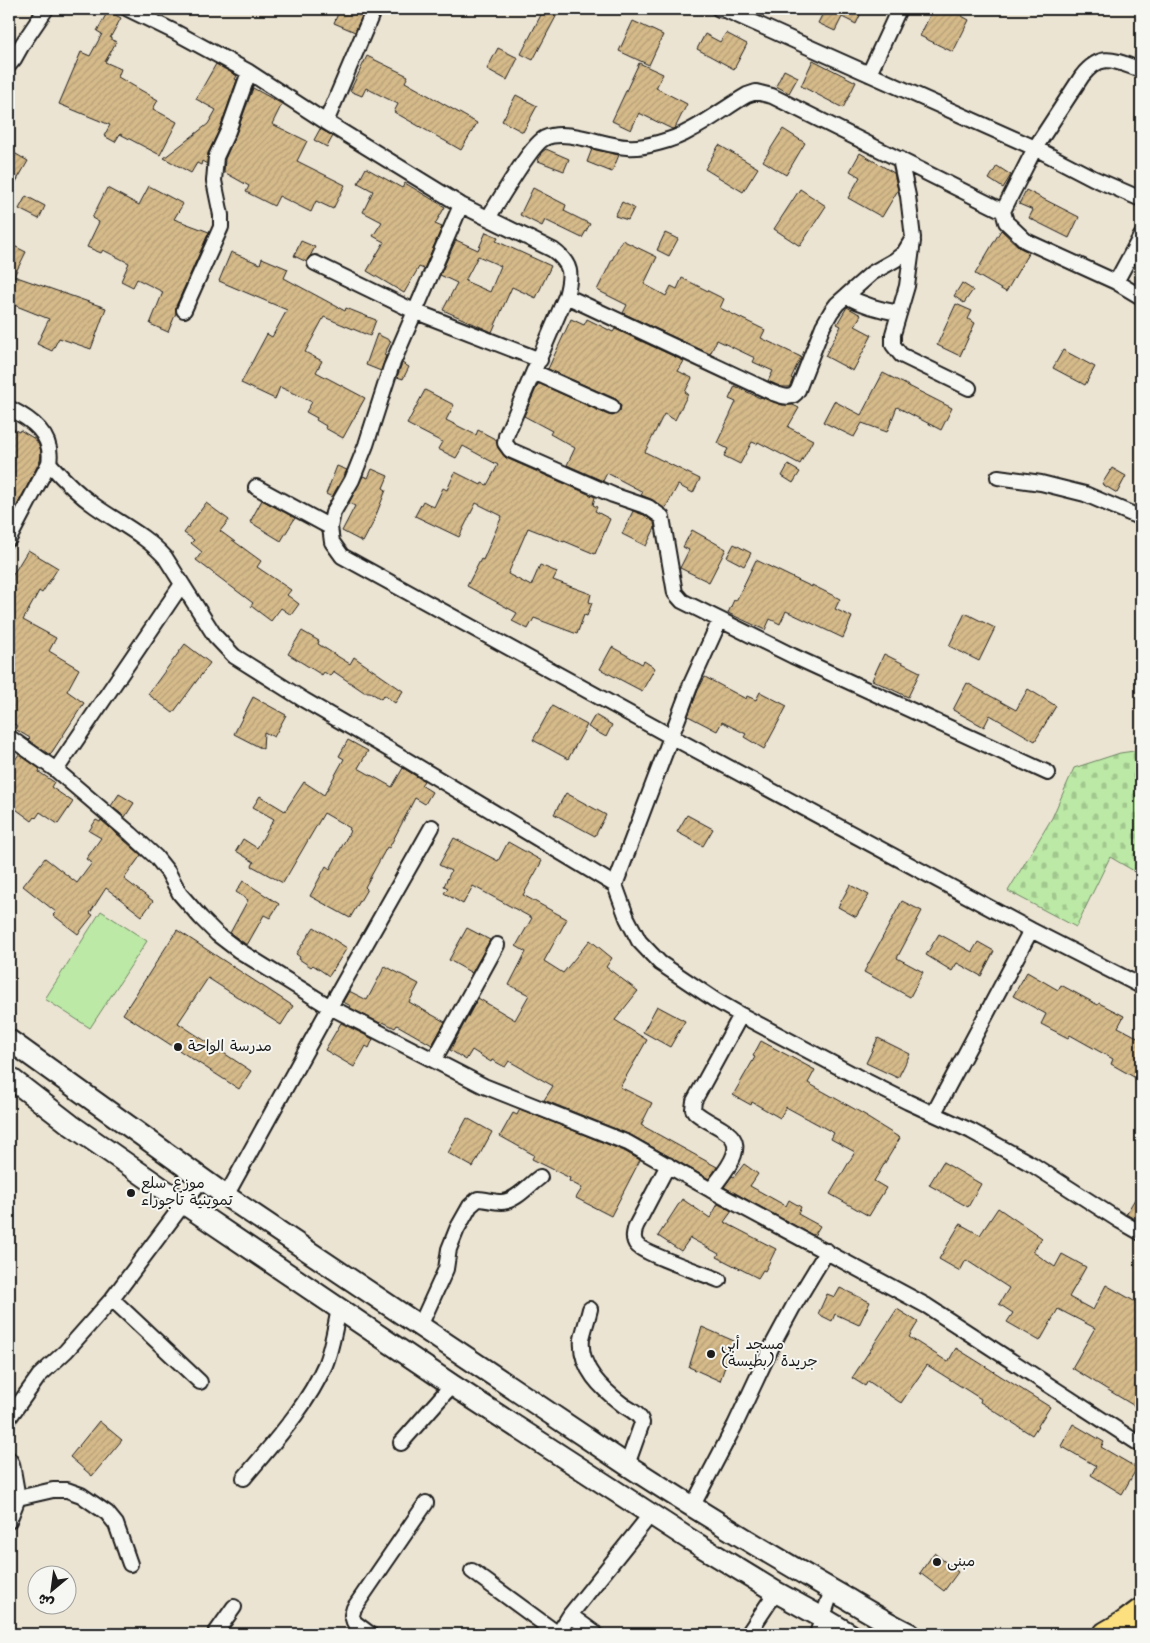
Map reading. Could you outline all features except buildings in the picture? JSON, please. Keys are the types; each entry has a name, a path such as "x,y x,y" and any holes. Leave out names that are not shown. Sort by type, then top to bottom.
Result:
{"highway":[{"path":"1106,1634 1141,1611"}],"main road":[{"path":"9,1040 226,1196 627,1465 692,1507 883,1621 910,1634"},
{"path":"9,1077 71,1125 183,1203 452,1385 651,1514 776,1592 820,1626 850,1634"}],"street":[{"path":"9,65 46,9"},
{"path":"128,9 249,72 461,205 553,250 565,259 571,273 566,296 506,436 505,443 510,450 613,495 648,507 662,517 674,593 682,601 793,656 1048,773"},
{"path":"326,122 374,9"},
{"path":"869,74 899,9"},
{"path":"725,10 1035,148 1141,199"},
{"path":"1141,70 1108,60 1099,61 1090,66 1035,148 1003,210 1006,222 1026,241 1116,282 1141,296"},
{"path":"184,310 220,226 221,215 214,181 216,157 228,131 249,72"},
{"path":"488,218 516,173 543,139 554,135 585,138 628,148 651,145 688,132 747,95 756,92 772,96 1003,210"},
{"path":"900,159 908,196 913,238 907,286 893,334 893,345 901,355 969,388"},
{"path":"461,205 390,366 352,480 333,513 330,527 332,542 342,556 672,737 1031,930 1141,986"},
{"path":"1116,282 1141,236"},
{"path":"566,296 786,398 796,394 823,326 837,304 872,273 904,253 913,238"},
{"path":"315,263 414,311 537,366 612,407"},
{"path":"846,296 871,307 899,313"},
{"path":"9,408 23,415 37,426 47,442 51,453 49,463 9,539"},
{"path":"49,463 74,490 157,549 215,636 234,656 615,886 627,918 639,941 660,963 714,1000 740,1015 874,1085 971,1131 1033,1165 1141,1233"},
{"path":"998,478 1041,482 1085,494 1141,518"},
{"path":"256,487 330,527"},
{"path":"56,770 182,584"},
{"path":"615,886 691,684 720,620"},
{"path":"9,737 56,770 156,857 168,872 180,894 201,918 217,934 238,950 330,1007 484,1086 628,1143 827,1251 927,1306 1141,1445"},
{"path":"226,1196 432,827"},
{"path":"934,1114 1031,930"},
{"path":"434,1060 497,945"},
{"path":"712,1190 733,1158 736,1152 736,1144 726,1131 695,1112 693,1109 694,1101 740,1015"},
{"path":"668,1165 636,1226 634,1235 636,1243 640,1248 652,1254 719,1280"},
{"path":"420,1326 446,1269 449,1249 457,1229 470,1206 478,1199 509,1202 540,1177"},
{"path":"9,1418 39,1376 66,1351 112,1299 202,1179"},
{"path":"692,1507 735,1425 773,1344 827,1251"},
{"path":"112,1299 200,1382"},
{"path":"244,1478 284,1429 312,1389 326,1364 339,1309"},
{"path":"590,1309 582,1339 584,1360 594,1379 614,1398 641,1417 642,1423 627,1465"},
{"path":"401,1443 452,1385"},
{"path":"9,1459 12,1464 18,1498 9,1521"},
{"path":"18,1498 53,1490 67,1490 81,1495 107,1513 116,1524 130,1564"},
{"path":"370,1634 354,1622 352,1615 354,1608 426,1503"},
{"path":"472,1571 558,1634 570,1615 651,1514"},
{"path":"820,1626 832,1590"},
{"path":"748,1634 776,1592"},
{"path":"215,1634 234,1607"},
{"path":"570,1615 596,1634"}],"green space":[{"path":"1141,750 1141,875 1110,857 1076,927 1008,891 1052,818 1074,768 1120,753"},
{"path":"101,911 147,941 90,1028 45,999"}],"place":[{"name":"مدرسة الواحة","path":"178,1047"},
{"name":"موزع سلع تموينية تاجوراء","path":"131,1193"},
{"name":"مسجد أبي جريدة (بطيسة)","path":"711,1354"},
{"name":"مبنى","path":"937,1562"}]}
